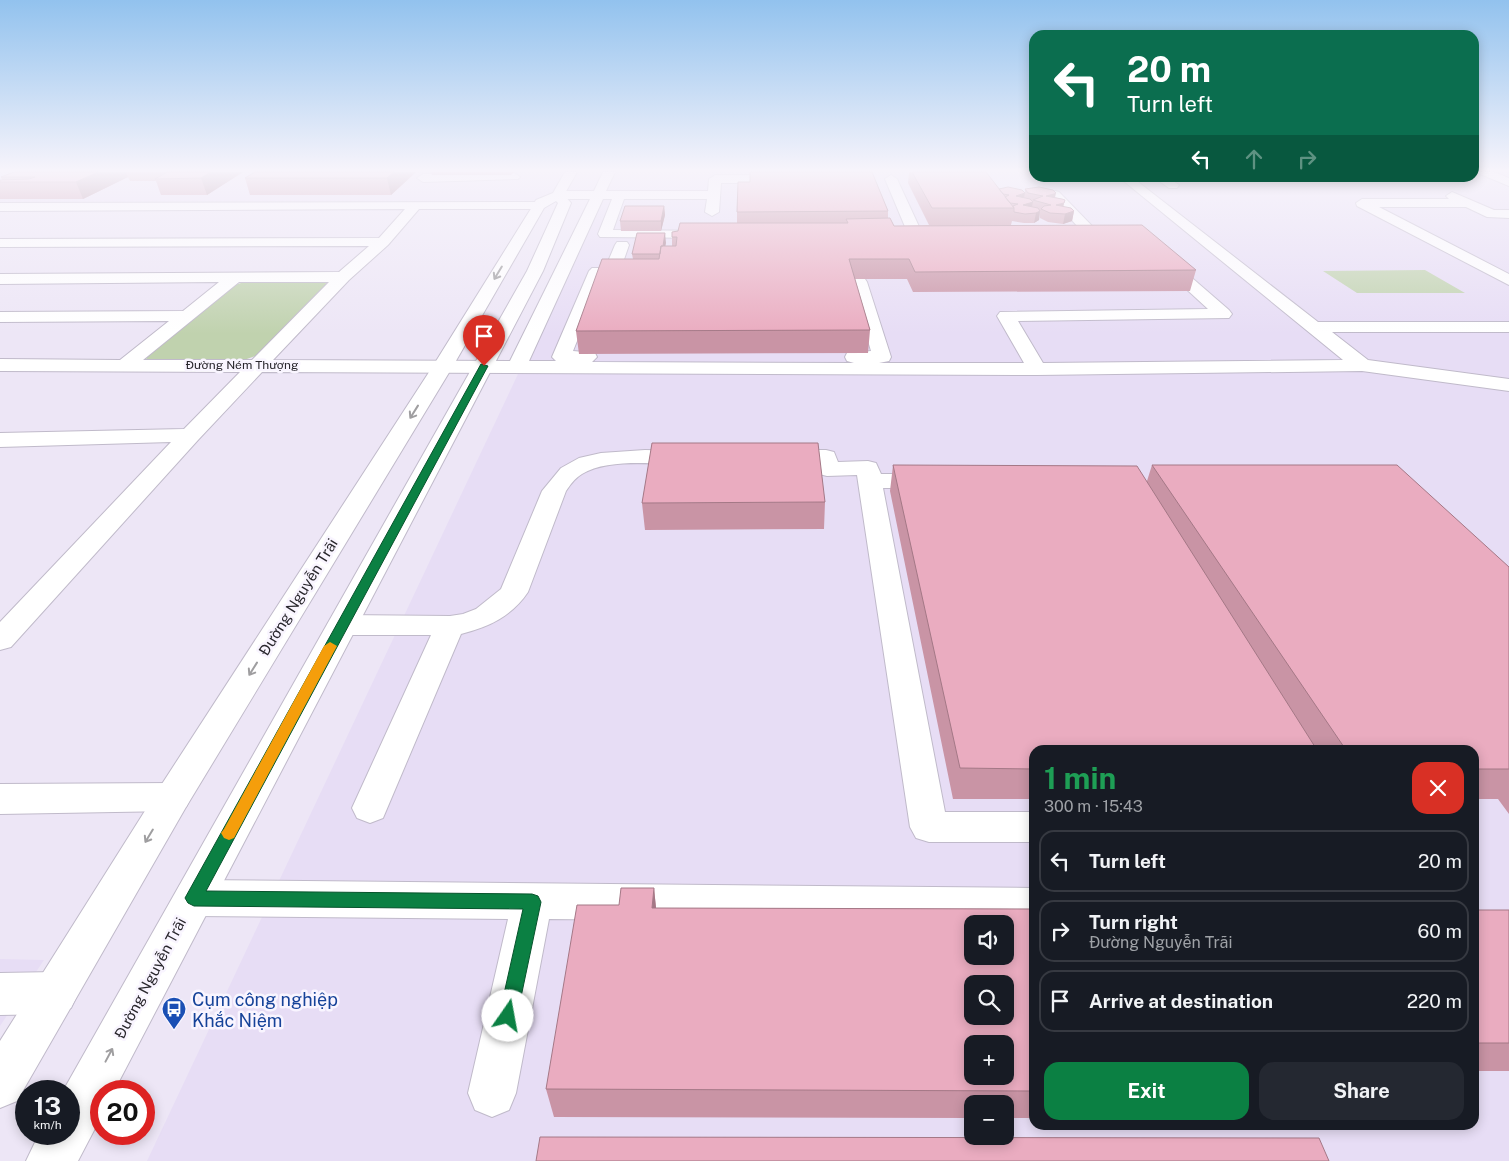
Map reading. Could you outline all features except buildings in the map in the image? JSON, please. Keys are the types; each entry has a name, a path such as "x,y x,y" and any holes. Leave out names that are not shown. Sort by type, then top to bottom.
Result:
{"main road":[{"path":"0,640 13,612 260,364 343,277 383,242 397,226"},
{"name":"Đường Nguyễn Trãi","path":"0,1084 172,797 443,366 536,226"},
{"name":"Đường Nguyễn Trãi","path":"80,1108 484,366 533,301 565,235 565,226"},
{"path":"565,235 571,226"},
{"path":"608,226 605,234 715,234 715,226"},
{"path":"876,233 920,233 916,226"},
{"path":"1051,232 1090,232 1084,226"},
{"path":"1187,226 1362,365"},
{"path":"1406,226 1509,280"},
{"path":"0,257 54,230"},
{"path":"0,243 383,242"},
{"path":"622,245 604,271 561,356 882,357 859,282"},
{"path":"1037,369 1006,316 1223,314 1155,253"},
{"path":"549,271 629,271"},
{"path":"0,279 343,277"},
{"path":"125,364 235,278"},
{"path":"517,366 533,301"},
{"path":"0,317 186,316"},
{"path":"1316,327 1509,327"},
{"name":"Đường Ném Thượng","path":"0,364 1037,369 1362,365 1509,385"},
{"path":"0,440 190,435"},
{"path":"756,458 826,457 828,468 868,468 929,827 1029,827"},
{"path":"342,625 450,626 468,624 487,617 514,592 554,491 561,480 574,468 608,460 707,458"},
{"path":"870,481 947,482"},
{"path":"370,808 450,626"},
{"path":"0,799 172,797"},
{"path":"194,898 1029,906"},
{"path":"492,1093 532,902"},
{"path":"0,994 56,993"},
{"path":"51,1161 60,1145"}],"shaded area":[{"name":"Cụm công nghiệp Khắc Niệm","path":"588,226 1509,226 1509,1161 147,1161"},
{"path":"0,959 44,960 0,1026"}],"green space":[{"path":"1425,270 1465,293 1357,293 1323,271"},
{"path":"248,281 323,281 328,285 258,355 244,360 147,359 142,355 231,286"}],"slow traffic":[{"path":"229,833 330,646"}],"place":[{"name":"Cụm công nghiệp Khắc Niệm","path":"174,1030"}],"route":[{"path":"484,366 194,898 532,902 508,1016"}]}
